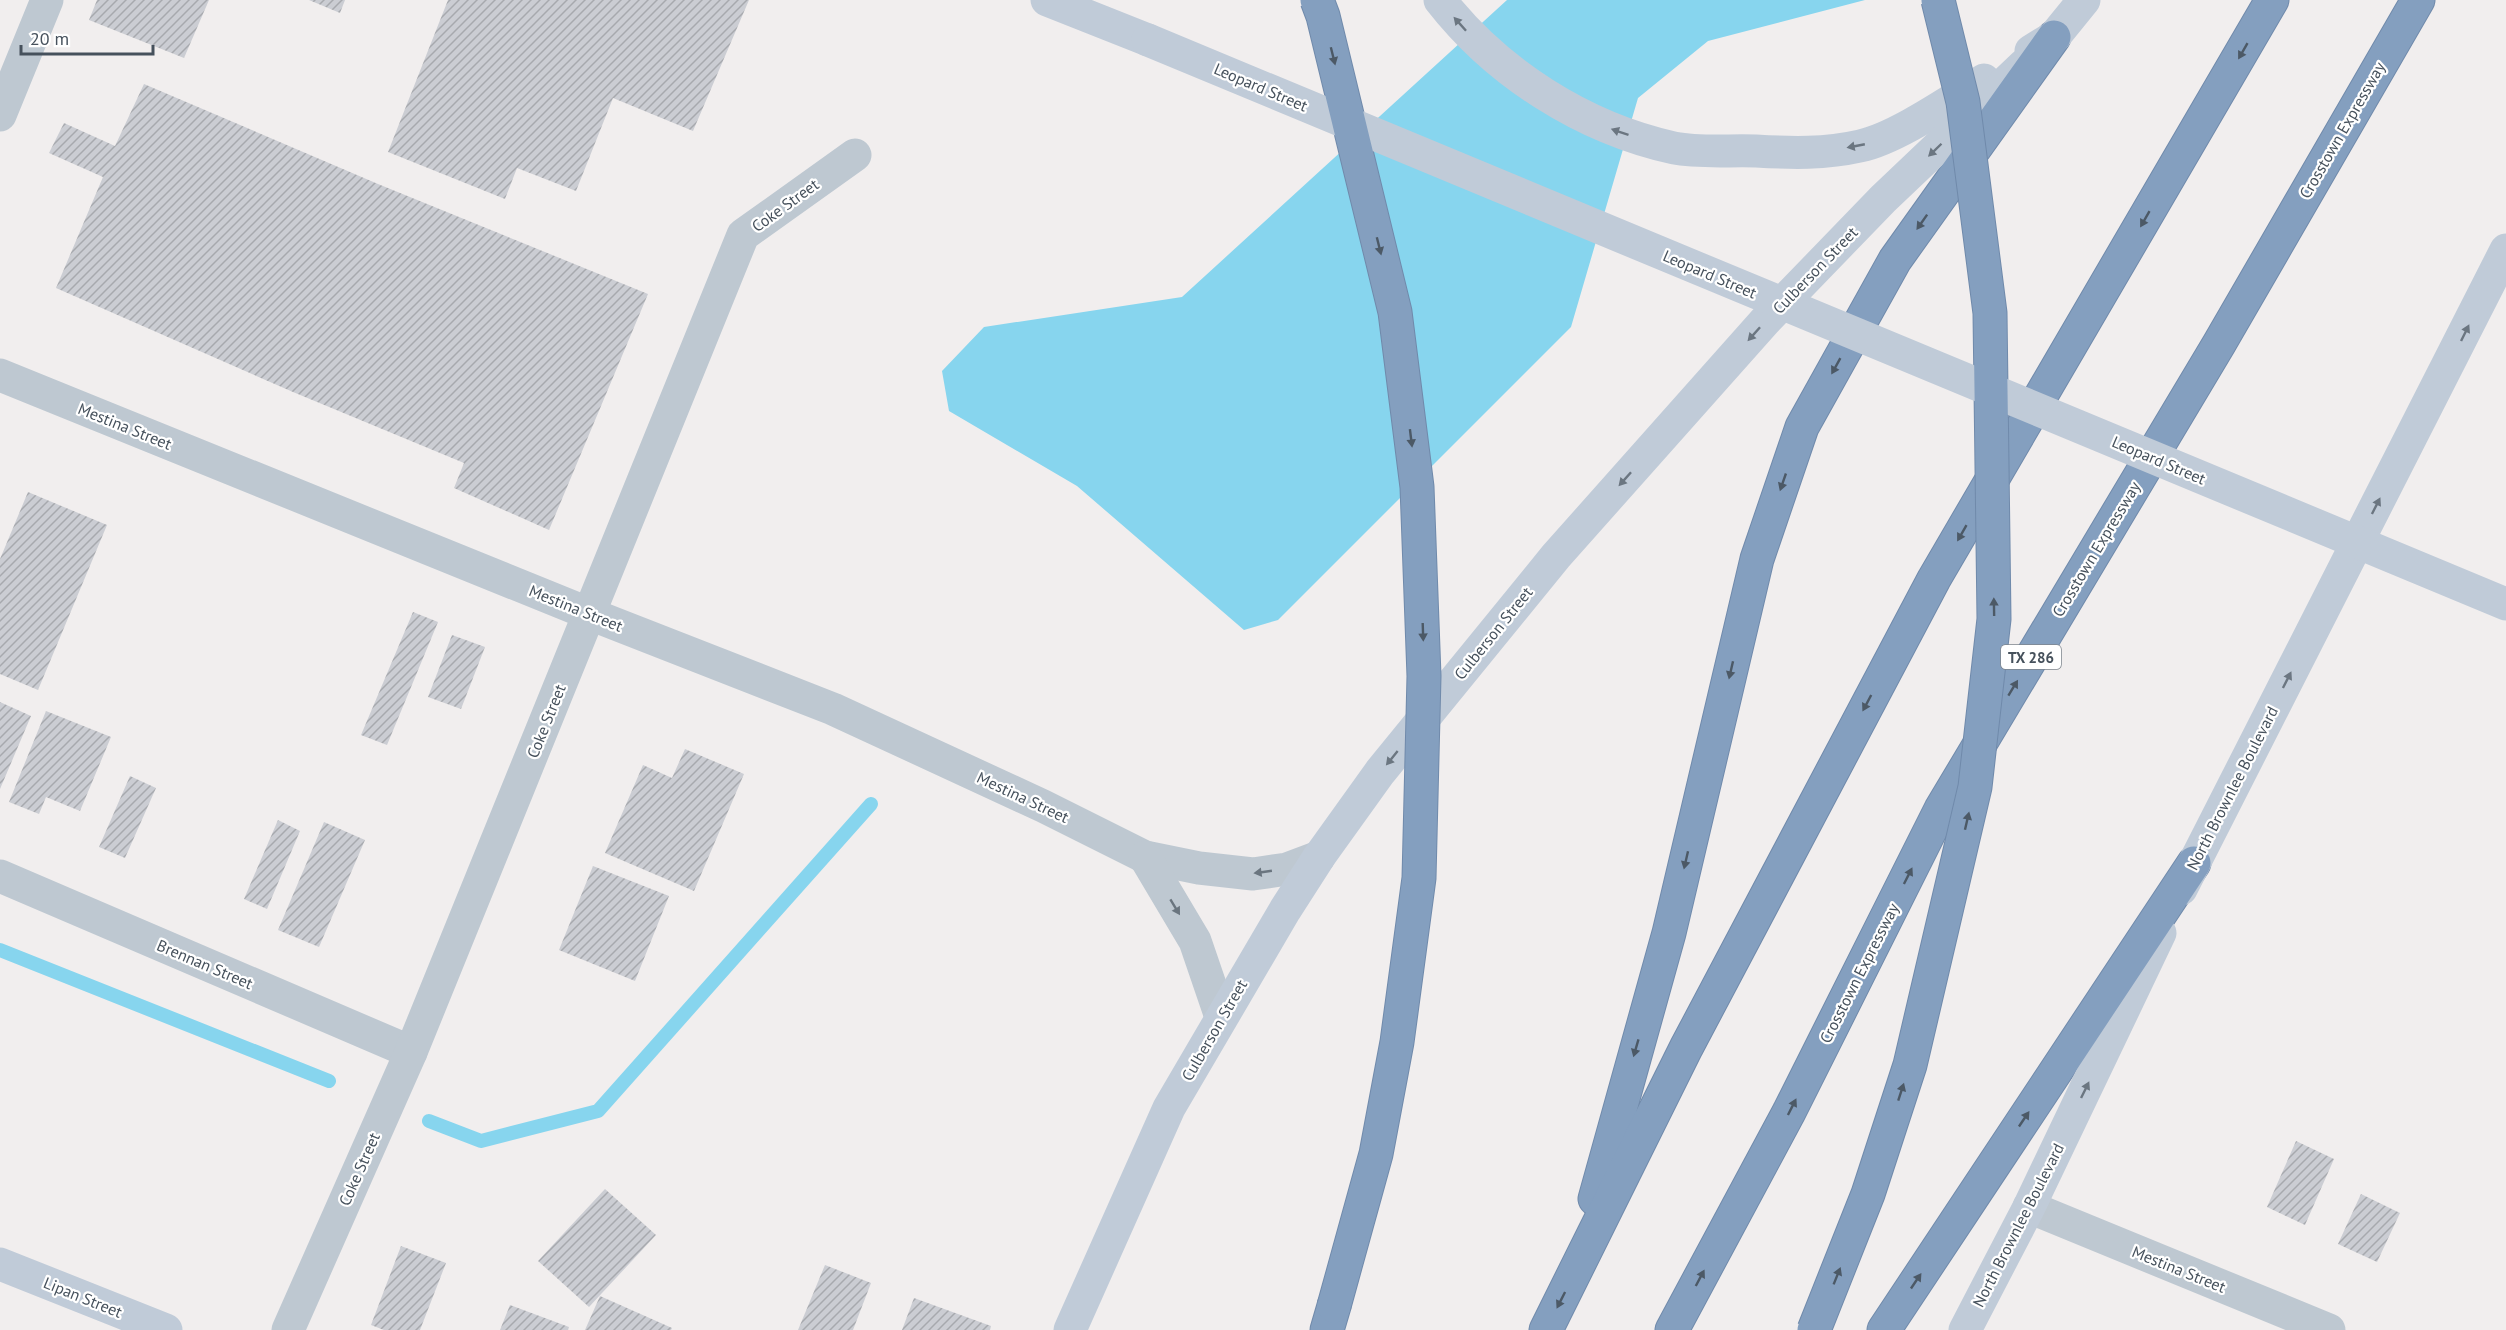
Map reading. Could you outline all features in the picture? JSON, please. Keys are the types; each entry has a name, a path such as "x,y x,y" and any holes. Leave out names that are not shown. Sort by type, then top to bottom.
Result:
{"highway":[{"path":"1317,0 1323,16 1395,312 1417,487 1424,676 1419,878 1397,1042 1376,1154 1330,1318"},
{"path":"1814,1330 1868,1194 1910,1065 1975,787 1994,620 1990,313 1963,102 1938,0"},
{"path":"1546,1330 1691,1038 1934,579 2272,0"},
{"name":"Crosstown Expressway","path":"1672,1330 1789,1112 1941,809 2219,344 2418,0"},
{"path":"1576,1270 1669,933 1757,559 1802,427 1895,260 2054,37"},
{"path":"1884,1330 2194,863"}],"main road":[{"name":"Leopard Street","path":"1047,0 2506,604"},
{"path":"1440,0 1460,26 1531,87 1613,130 1676,148 1811,153 1862,146 1899,130 1935,110 2054,37 2084,0"},
{"name":"Culberson Street","path":"1070,1330 1169,1108 1221,1017 1319,857 1380,772 1556,556 1734,356 1883,199 2054,37"},
{"name":"North Brownlee Boulevard","path":"1965,1330 2029,1207 2194,863 2506,250"},
{"name":"Lipan Street","path":"0,1264 166,1330"}],"street":[{"path":"0,115 47,0"},
{"name":"Coke Street","path":"288,1330 411,1052 743,235 855,155"},
{"name":"Mestina Street","path":"0,375 590,614 833,709 1043,806 1145,857 1199,868 1253,874 1287,869 1319,857"},
{"path":"1145,857 1195,940 1221,1017"},
{"name":"Brennan Street","path":"0,876 411,1052"},
{"name":"Mestina Street","path":"2029,1207 2329,1330"}],"water":[{"path":"1507,0 1865,0 1708,41 1638,98 1571,327 1278,620 1244,630 1077,486 949,411 942,371 984,327 1182,297"}],"building":[{"path":"97,0 209,0 184,58 89,20"},
{"path":"309,0 345,0 340,13"},
{"path":"448,0 749,0 693,131 613,98 576,191 517,168 505,199 388,152"},
{"path":"144,84 378,184 648,294 549,530 454,488 464,463 293,392 56,288 103,177 49,153 64,123 115,146"},
{"path":"28,492 107,525 38,690 0,674 0,559"},
{"path":"413,612 438,622 387,745 361,735"},
{"path":"452,635 485,647 461,709 428,697"},
{"path":"0,702 31,716 0,789"},
{"path":"46,711 111,737 80,811 46,797 39,814 9,802"},
{"path":"685,749 744,774 694,891 605,853 643,765 672,778"},
{"path":"130,776 156,788 125,858 99,847"},
{"path":"278,820 300,831 267,909 244,899"},
{"path":"324,822 365,840 319,947 278,930"},
{"path":"593,866 669,896 635,981 559,950"},
{"path":"2296,1141 2334,1159 2305,1225 2267,1207"},
{"path":"605,1189 656,1235 589,1307 538,1261"},
{"path":"2361,1194 2400,1213 2377,1262 2338,1244"},
{"path":"401,1246 446,1263 420,1330 384,1330 371,1325"},
{"path":"825,1265 871,1283 853,1330 798,1330"},
{"path":"600,1296 672,1328 671,1330 585,1330"},
{"path":"914,1298 991,1326 990,1330 902,1330"},
{"path":"510,1305 569,1327 568,1330 500,1330"}],"waterway":[{"path":"429,1121 481,1141 598,1111 871,804"},
{"path":"0,950 329,1081"}]}
